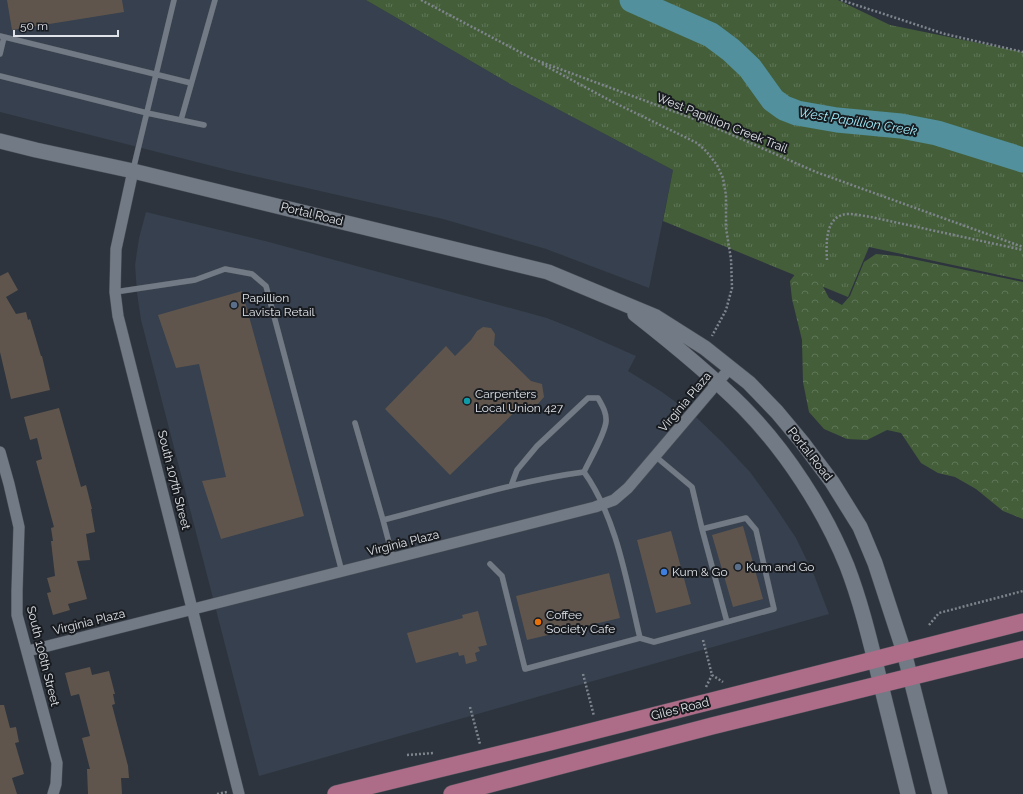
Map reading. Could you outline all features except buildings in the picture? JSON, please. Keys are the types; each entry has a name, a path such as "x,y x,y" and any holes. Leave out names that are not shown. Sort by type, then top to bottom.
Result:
{"main road":[{"name":"Portal Road","path":"0,141 133,171 548,272 656,317 705,348 749,383 777,412 832,482 860,526 875,563 904,652 940,794"},
{"name":"Portal Road","path":"620,302 683,352 744,408 773,442 815,502 831,532 846,566 867,630 908,794"},
{"name":"Giles Road","path":"336,794 1023,622"},
{"name":"Giles Road","path":"452,794 712,726 1023,649"}],"street":[{"name":"South 107th Street","path":"133,171 116,248 115,292 118,316 239,794"},
{"name":"Virginia Plaza","path":"28,652 342,572 614,500 628,488 730,368"},
{"name":"South 106th Street","path":"0,452 19,527 16,591 17,615 57,763 56,784 53,794"}],"lane":[{"path":"133,171 174,0"},
{"path":"181,120 215,0"},
{"path":"0,54 2,36 191,83"},
{"path":"0,76 147,113 204,125"},
{"path":"115,292 195,280 225,269 252,274 266,286 342,572"},
{"path":"512,486 517,470 537,446 588,398 598,398 604,409 606,421 602,435 584,472"},
{"path":"355,423 393,558"},
{"path":"655,456 692,487 727,622"},
{"path":"383,520 512,486 562,475 584,472"},
{"path":"584,472 603,504 617,547 640,638"},
{"path":"490,564 502,576 525,669 640,638 654,642 774,609 756,530 746,518 702,529"}],"path":[{"name":"West Papillion Creek Trail","path":"420,0 533,59 705,123 816,172 1023,248"},
{"path":"841,0 946,34 1023,52"},
{"path":"533,59 618,104 697,143 706,151 717,165 723,178 726,195 726,228 731,258 732,288 726,310 705,348"},
{"path":"827,260 826,237 830,227 834,219 848,214 871,217 1023,248"},
{"path":"929,625 939,613 1023,591"},
{"path":"703,640 712,675 705,688"},
{"path":"583,674 594,716"},
{"path":"712,675 726,683"},
{"path":"470,707 480,744"}],"shaded area":[{"path":"0,0 366,0 512,85 673,170 649,288 546,249 443,219 232,171 0,112"},
{"path":"146,212 269,242 547,318 636,356 628,371 662,392 695,416 750,472 796,538 814,575 829,614 259,776 141,320 135,265 139,238"}],"green space":[{"path":"366,0 838,0 890,25 1023,52 1023,280 869,247 848,297 663,221 673,170 512,85"},
{"path":"876,254 898,256 1023,282 1023,519 1003,511 976,489 955,477 938,473 921,463 901,433 887,430 867,440 847,439 824,429 809,412 803,382 802,340 792,299 790,281 796,273 807,272 821,283 829,298 842,305 850,296 864,262"}],"waterway":[{"name":"West Papillion Creek","path":"632,0 711,35 731,50 750,68 773,100 784,108 797,113 837,120 901,126 937,133 1023,160"}],"place":[{"name":"Papillion Lavista Retail","path":"234,305"},
{"name":"Carpenters Local Union 427","path":"467,401"},
{"name":"Kum and Go","path":"738,567"},
{"name":"Kum & Go","path":"664,572"},
{"name":"Coffee Society Cafe","path":"538,622"}]}
